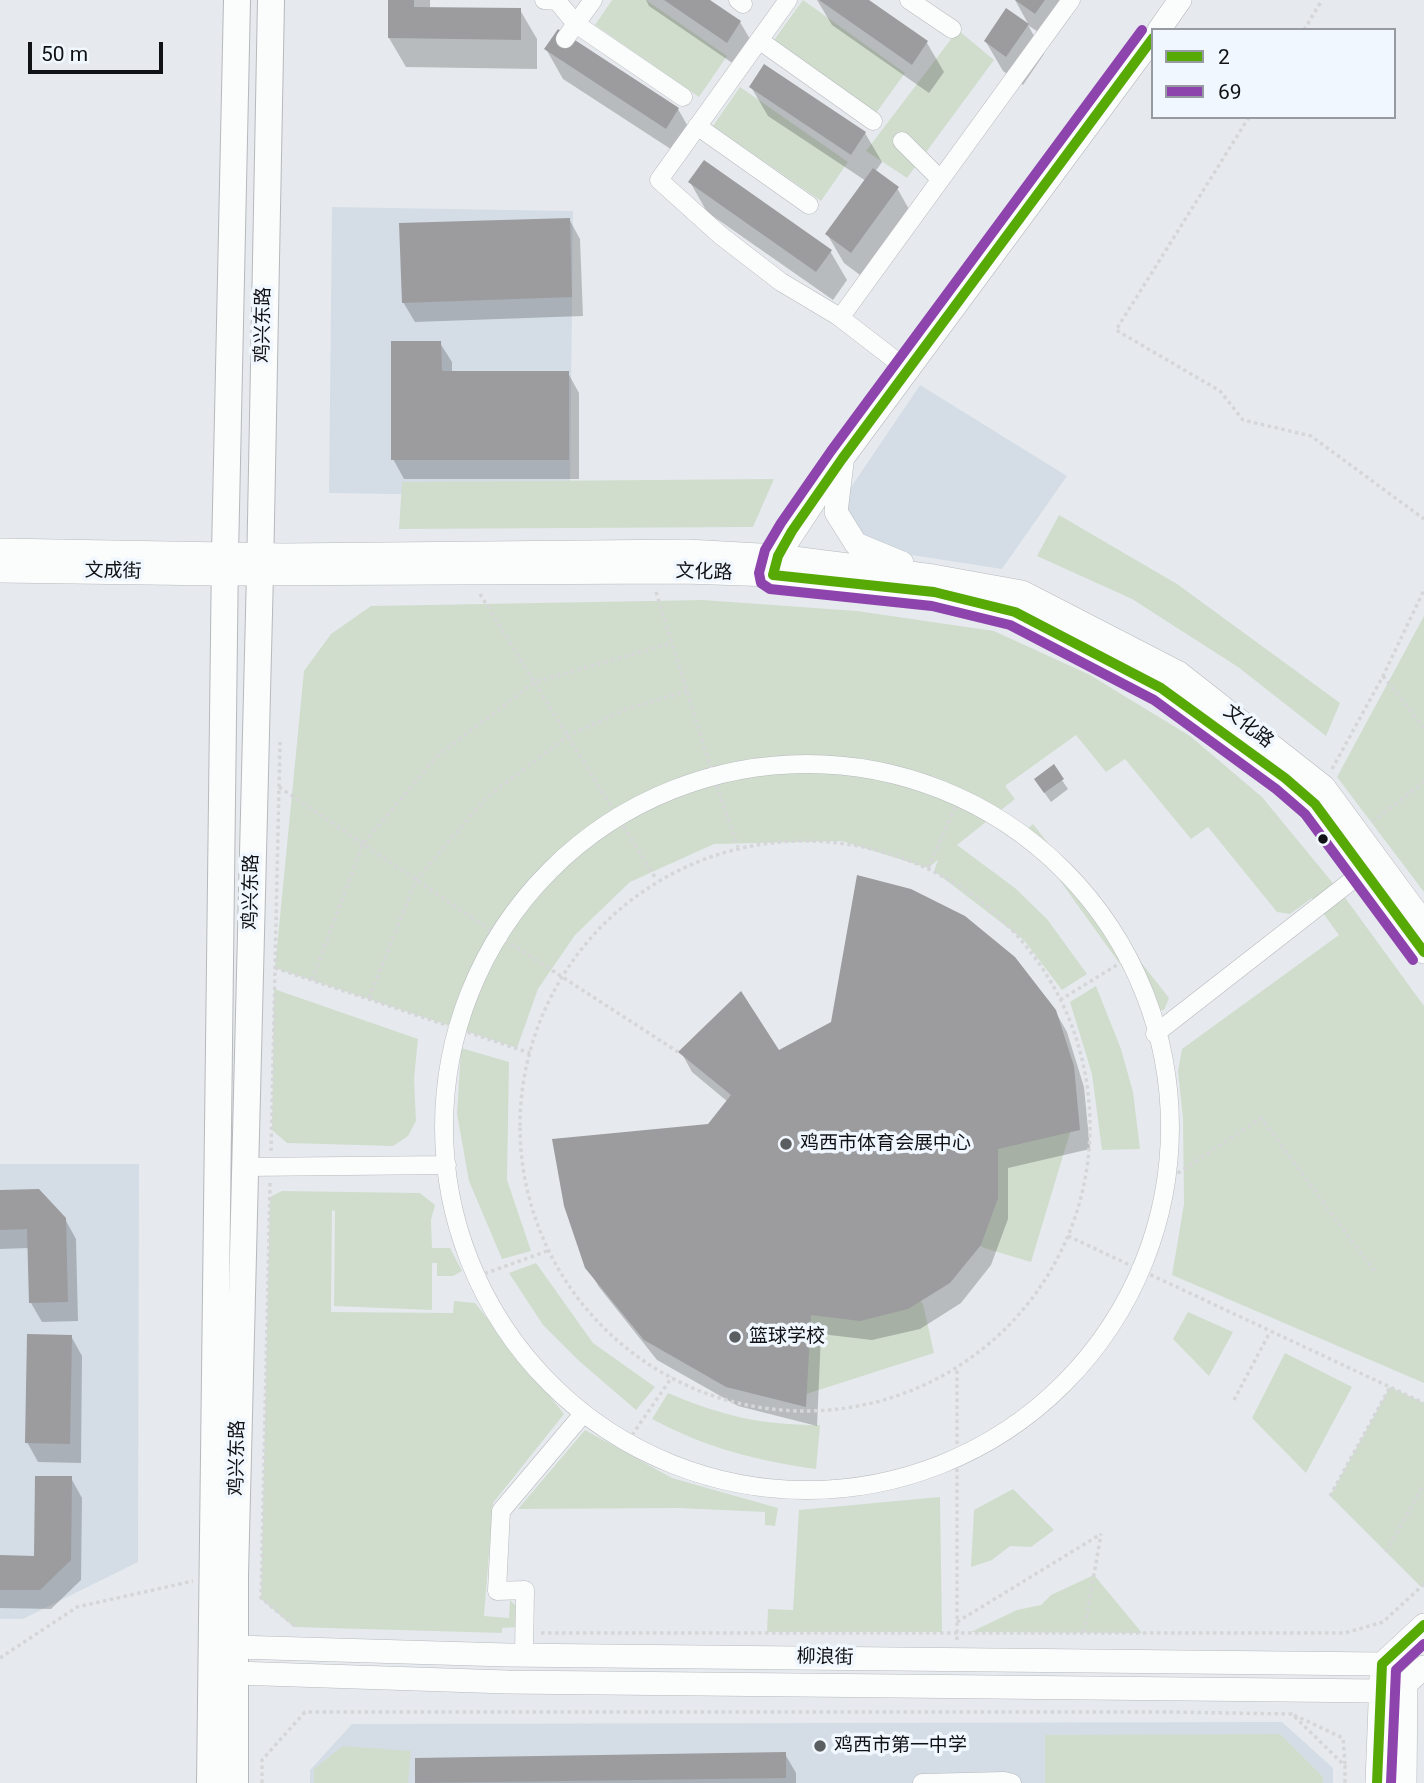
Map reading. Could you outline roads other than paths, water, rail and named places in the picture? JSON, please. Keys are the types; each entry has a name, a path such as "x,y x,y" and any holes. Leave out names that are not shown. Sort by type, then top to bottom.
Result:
{"highway":[{"name":"鸡兴东路","path":"235,1783 227,1659 212,1576 237,0"},
{"name":"鸡兴东路","path":"210,1783 227,1659 258,1167 260,564 271,0"}],"main road":[{"path":"1159,28 1180,0"},
{"path":"775,565 842,459 1151,41"},
{"path":"842,459 836,512 856,544 933,576"},
{"name":"文成街","path":"0,551 226,564"},
{"name":"文化路","path":"226,564 687,551 934,592 1015,612 1161,688 1285,778 1315,804 1424,953"},
{"name":"文成街","path":"0,571 226,564"},
{"name":"文化路","path":"775,565 933,576 1022,592 1179,673 1325,787 1424,923"},
{"path":"1377,1783 1382,1664 1424,1625"},
{"name":"柳浪街","path":"227,1659 524,1644 957,1660 1382,1664"},
{"name":"柳浪街","path":"227,1659 507,1682 1380,1691 1406,1684 1424,1667"},
{"path":"1382,1664 1406,1684 1405,1783"}],"street":[{"path":"544,0 557,1 576,24 684,97"},
{"path":"565,39 593,0"},
{"path":"788,0 659,180 720,235 781,282 840,318 908,370"},
{"path":"909,0 952,29"},
{"path":"840,318 1071,0"},
{"path":"759,40 873,121"},
{"path":"697,126 809,205"},
{"path":"902,141 940,180"},
{"path":"838,762 949,790 1056,859 1130,957 1155,1034 1170,1082 1164,1208 1116,1325 1030,1419 918,1477 793,1494 669,1466 570,1406 495,1319 451,1213 442,1098 469,986 499,936 529,888 617,814 723,771 838,762"},
{"path":"1155,1034 1364,871"},
{"path":"258,1167 447,1165"},
{"path":"524,1644 526,1590 497,1591 501,1511 583,1414"},
{"path":"922,1783 1012,1783"}],"place":[{"name":"鸡西市体育会展中心","path":"786,1144"},
{"name":"篮球学校","path":"735,1337"},
{"name":"鸡西市第一中学","path":"820,1746"}]}
